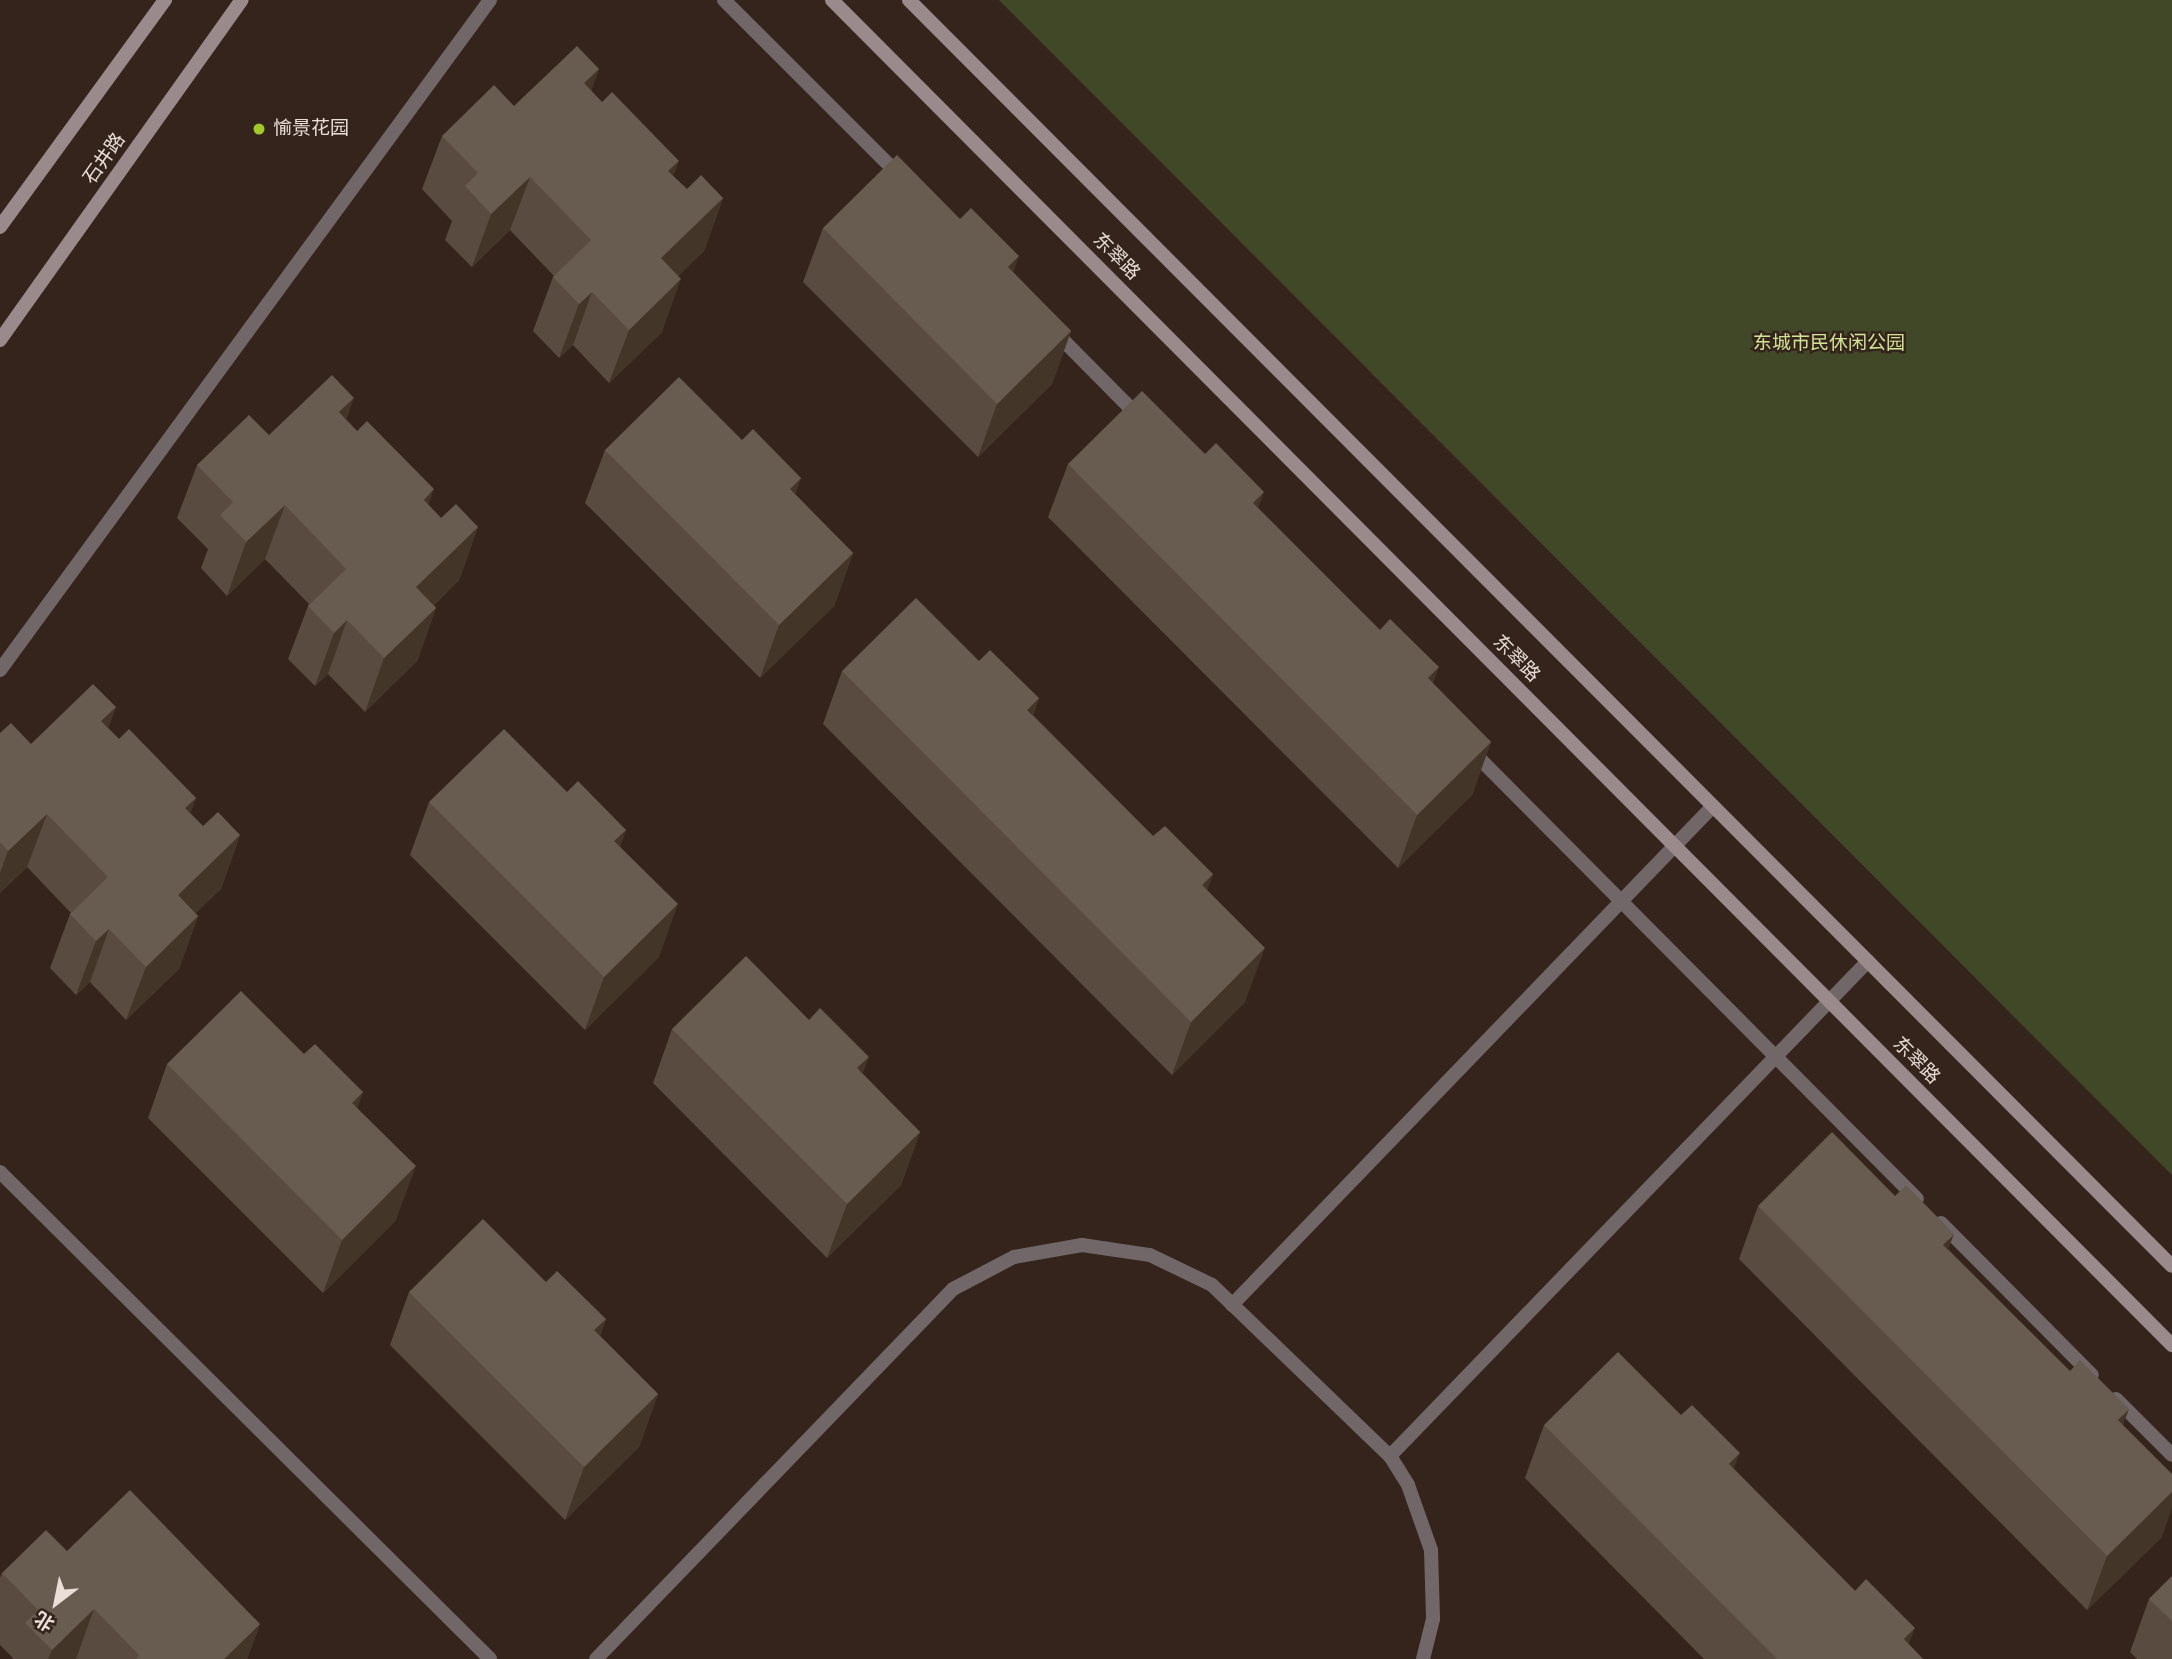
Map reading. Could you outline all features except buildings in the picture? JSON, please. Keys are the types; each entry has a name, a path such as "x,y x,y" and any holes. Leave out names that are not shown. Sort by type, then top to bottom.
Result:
{"street":[{"path":"0,228 165,0"},
{"name":"石井路","path":"0,340 242,0"},
{"name":"东翠路","path":"832,0 2172,1345"},
{"name":"东翠路","path":"909,0 2172,1266"}],"lane":[{"path":"0,670 490,0"},
{"path":"724,0 911,188"},
{"path":"1040,317 1148,426"},
{"path":"1454,733 2172,1455"},
{"path":"1232,1305 1713,806"},
{"path":"1390,1456 1868,961"},
{"path":"0,1172 490,1659"},
{"path":"596,1659 953,1289 982,1271 1047,1248 1116,1247 1182,1268 1212,1285 1390,1456 1413,1496 1431,1550 1433,1619 1423,1659"}],"green space":[{"name":"东城市民休闲公园","path":"999,0 2172,0 2172,1175"}],"place":[{"name":"愉景花园","path":"259,129"}]}
